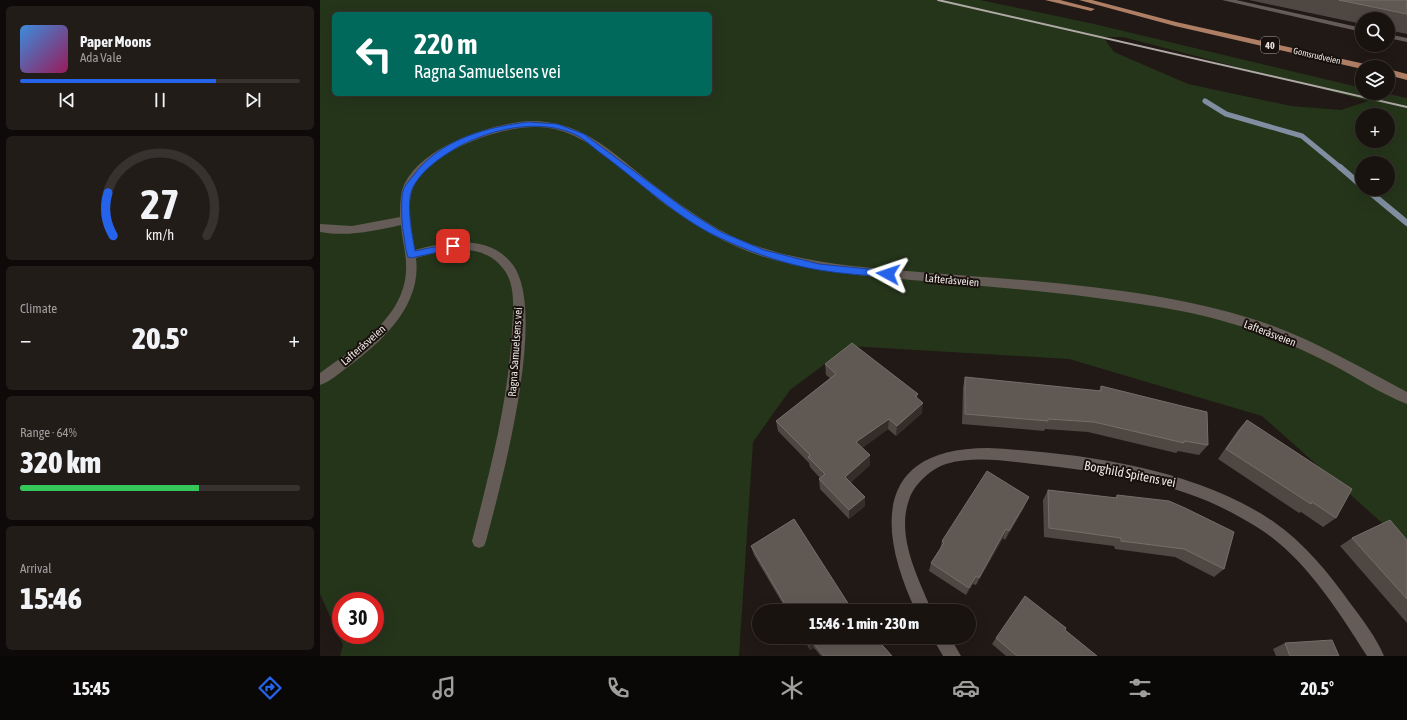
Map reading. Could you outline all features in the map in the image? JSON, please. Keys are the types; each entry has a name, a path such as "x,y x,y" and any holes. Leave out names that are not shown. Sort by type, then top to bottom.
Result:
{"main road":[{"name":"Gomsrudveien","path":"1049,0 1175,24"},
{"name":"Gomsrudveien","path":"1083,0 1175,24 1355,65"},
{"path":"1395,74 1407,77"}],"street":[{"name":"Lafteråsveien","path":"320,380 379,334 398,312 410,285 411,255 406,220 408,189 421,170 455,145 476,135 505,127 528,124 557,126 582,135 680,209 711,230 762,252 819,267 1107,295 1183,307 1258,326 1317,352 1407,398"},
{"path":"320,228 340,231 354,230 406,220"},
{"name":"Ragna Samuelsens vei","path":"411,255 441,248 473,246 487,250 499,257 509,267 515,278 519,318 514,386 497,470 479,541"},
{"name":"Borghild Spitens vei","path":"921,604 900,548 896,528 902,494 916,476 934,462 962,456 994,454 1111,467 1181,484 1236,507 1269,527 1297,550 1340,601 1376,656"},
{"path":"945,644 953,656"}],"lane":[{"path":"1226,0 1355,28"},
{"path":"1395,37 1407,40"}],"green space":[{"path":"320,0 980,0 1094,24 1355,86 1355,98 1123,37 1103,37 1114,52 1188,84 1291,106 1341,110 1368,101 1364,100 1395,100 1395,95 1407,98 1407,545 1262,416 1069,359 849,346 790,390 753,442 739,656 340,656 343,644 384,644 384,592 332,592 332,621 320,594"}],"building":[{"path":"1339,0 1407,0 1407,14"},
{"path":"852,343 918,394 915,396 923,403 897,426 889,419 856,442 870,455 845,477 865,497 849,510 819,479 825,474 808,457 810,455 776,421 836,374 825,364"},
{"path":"965,377 1101,391 1101,386 1207,412 1208,445 1184,441 1184,443 1094,422 1048,419 1048,421 965,414"},
{"path":"1247,420 1352,489 1336,518 1312,502 1311,504 1226,449"},
{"path":"987,471 1029,497 1009,531 1006,529 979,578 976,576 969,588 931,563 944,543 942,541"},
{"path":"1048,490 1117,498 1117,495 1169,501 1185,508 1234,532 1224,569 1184,549 1121,541 1121,538 1049,528"},
{"path":"794,519 849,604 785,604 751,546"},
{"path":"1390,520 1407,540 1407,599 1352,538"},
{"path":"1025,596 1066,628 1065,630 1097,656 1017,656 996,638"},
{"path":"1332,640 1339,656 1290,656 1285,643"},
{"path":"814,644 881,644 892,656 824,656"}],"waterway":[{"path":"1205,101 1226,114 1302,136 1341,168"},
{"path":"1340,167 1355,180"},
{"path":"1374,196 1407,223"}],"railway":[{"path":"938,0 1407,107"}],"route":[{"path":"453,246 411,255 406,220 408,189 421,170 455,145 476,135 505,127 528,124 557,126 582,135 686,214 718,234 762,252 819,267 888,274"}]}
